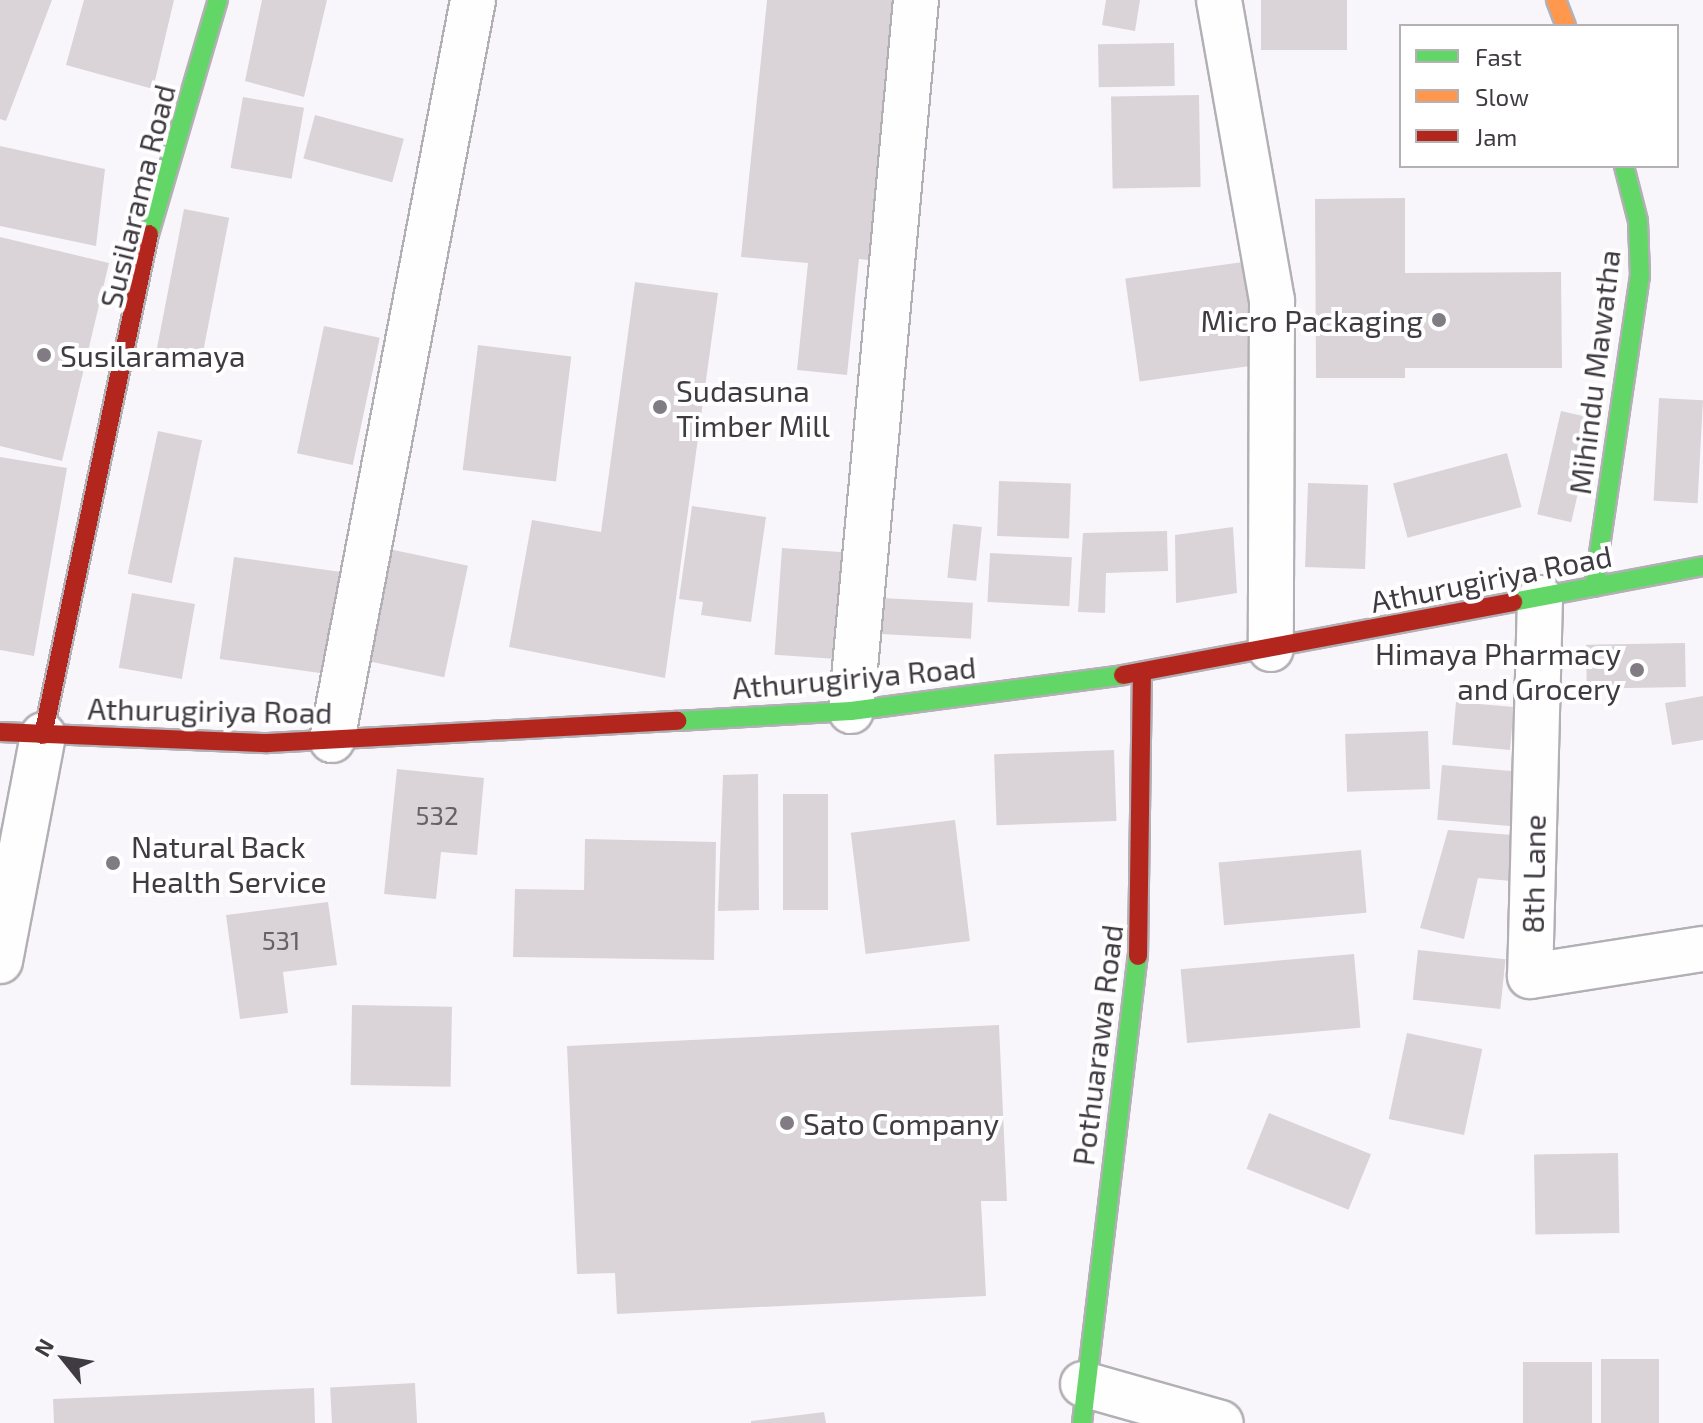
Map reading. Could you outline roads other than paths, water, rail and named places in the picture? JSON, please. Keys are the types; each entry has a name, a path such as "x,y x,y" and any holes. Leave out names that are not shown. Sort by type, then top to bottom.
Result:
{"main road":[{"name":"Susilarama Road","path":"43,735 151,227 218,0"},
{"path":"1556,0 1565,24"},
{"name":"Mihindu Mawatha","path":"1594,587 1640,276 1638,221 1625,168"},
{"name":"Athurugiriya Road","path":"0,732 332,740 851,711 1142,672 1703,566"},
{"name":"Pothuarawa Road","path":"1082,1404 1142,924 1142,672"}],"street":[{"path":"332,740 473,0"},
{"path":"851,711 916,0"},
{"path":"1219,0 1272,300 1271,649"},
{"name":"8th Lane","path":"1540,598 1530,976 1703,949"},
{"path":"0,961 43,735"},
{"path":"1082,1404 1221,1423"}],"place":[{"name":"Micro Packaging","path":"1439,320"},
{"name":"Susilaramaya","path":"44,355"},
{"name":"Sudasuna Timber Mill","path":"660,407"},
{"name":"Himaya Pharmacy and Grocery","path":"1637,670"},
{"name":"Natural Back Health Service","path":"113,863"},
{"name":"Sato Company","path":"787,1123"}]}
